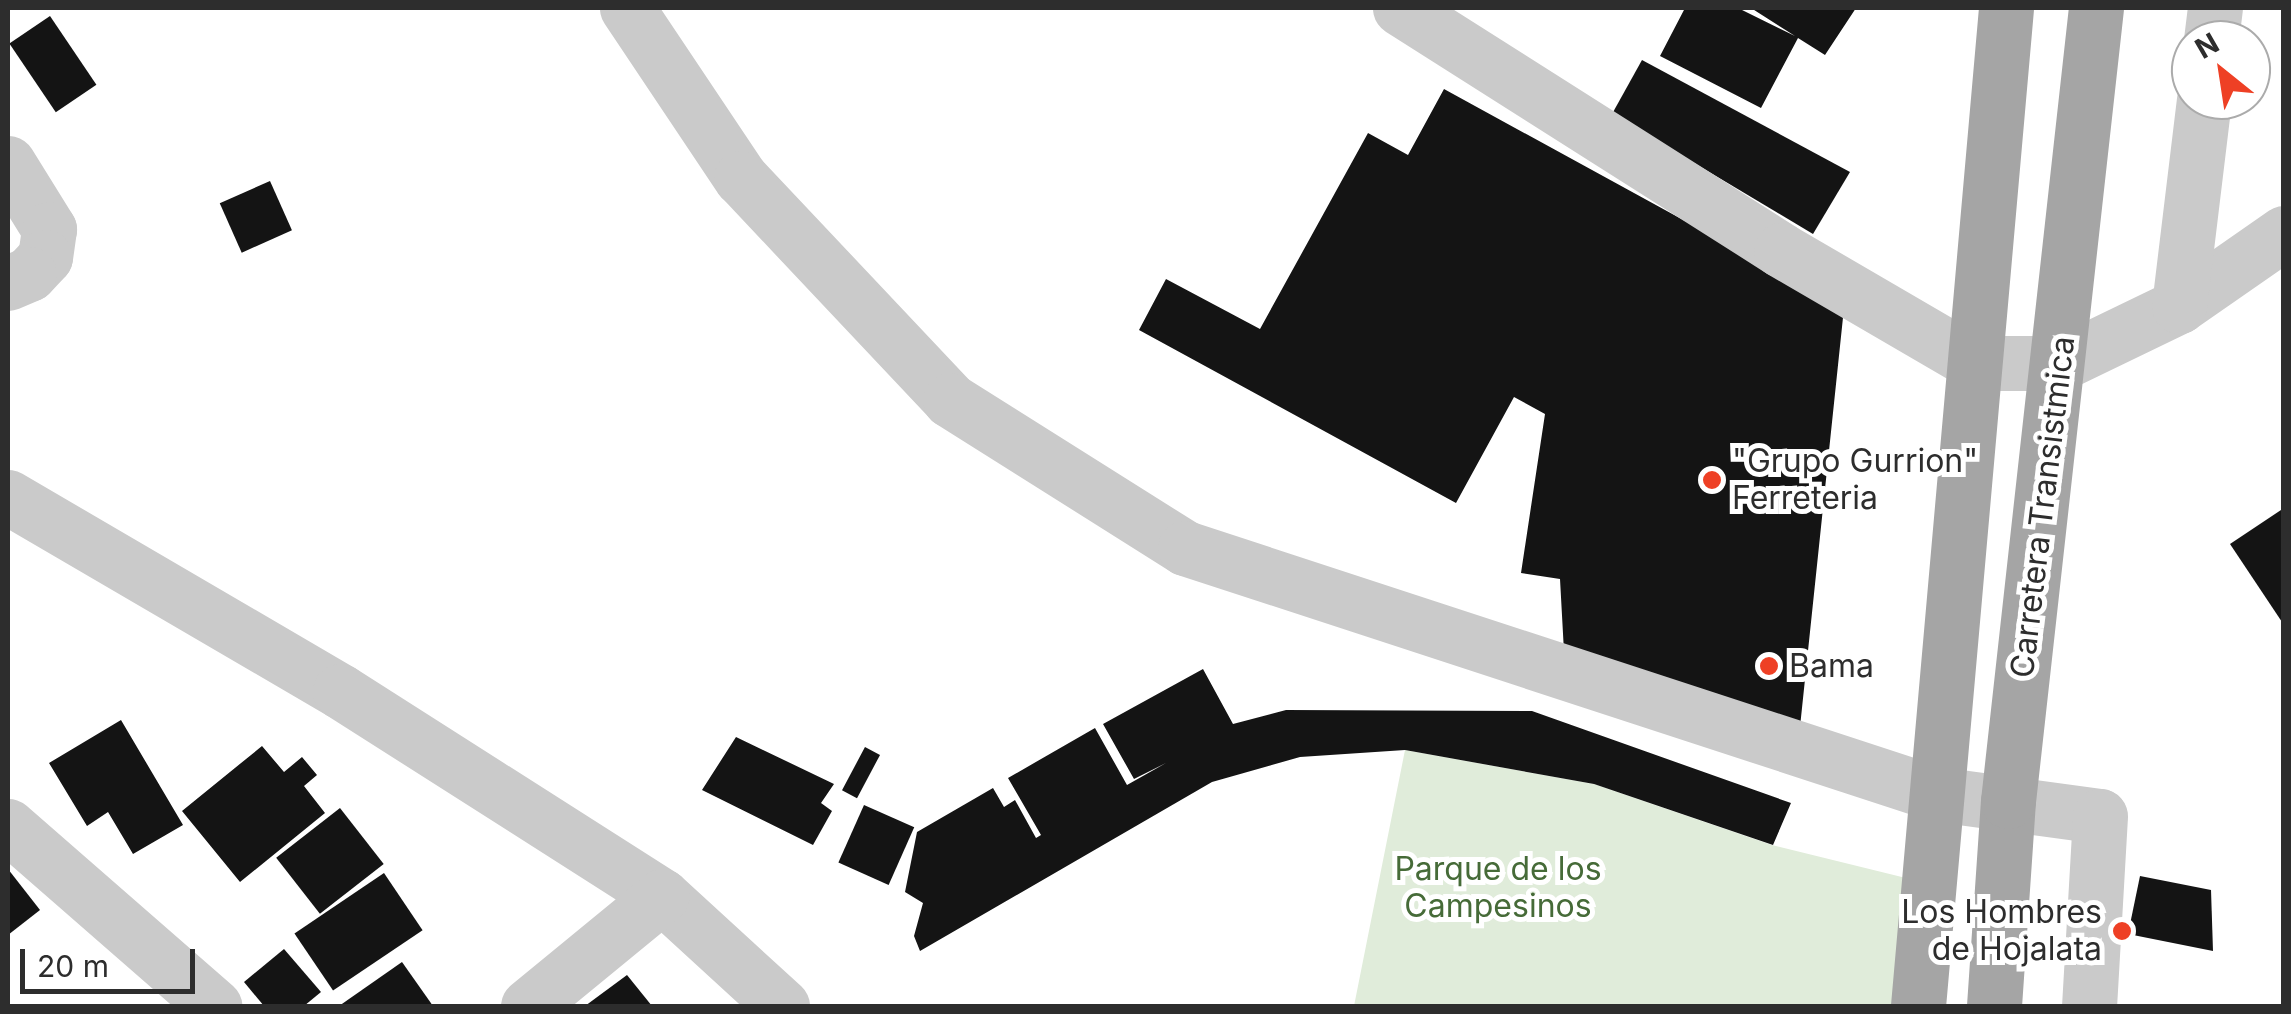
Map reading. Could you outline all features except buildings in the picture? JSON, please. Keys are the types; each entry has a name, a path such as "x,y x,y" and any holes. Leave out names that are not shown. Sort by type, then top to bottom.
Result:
{"main road":[{"path":"1918,1006 2006,8"},
{"name":"Carretera Transistmica","path":"1994,1006 2008,802 2061,363 2096,8"}],"street":[{"path":"627,8 741,178 950,400 1185,548 1937,794 2100,816 2089,1006"},
{"path":"1400,8 1780,250 1975,363 2061,363 2178,306 2284,233"},
{"path":"2178,306 2201,120"},
{"path":"8,163 49,229 46,257 30,274 8,282"},
{"path":"8,498 340,690 662,896 782,1006"},
{"path":"8,826 214,1006"},
{"path":"528,1006 662,896"}],"green space":[{"name":"Parque de los Campesinos","path":"1405,750 1594,784 1772,845 1910,879 1896,1006 1354,1006"}],"place":[{"name":"\"Grupo Gurrion\" Ferreteria","path":"1712,480"},
{"name":"Bama","path":"1769,666"},
{"name":"Los Hombres de Hojalata","path":"2122,931"}]}
